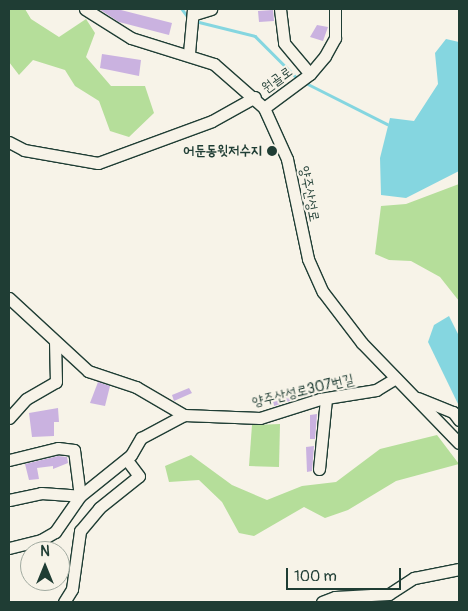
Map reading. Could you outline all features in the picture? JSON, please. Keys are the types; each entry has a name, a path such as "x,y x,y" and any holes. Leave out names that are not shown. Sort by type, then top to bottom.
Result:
{"street":[{"name":"양주산성로","path":"84,9 126,36 189,53 231,76 255,97 264,108 284,150 313,275 362,343 459,443"},
{"path":"189,53 194,16 210,9"},
{"path":"280,9 284,43 308,76"},
{"name":"원골로","path":"264,108 308,76 335,38 335,9"},
{"path":"231,76 263,96 280,97 276,114 287,144 284,150"},
{"path":"9,142 24,150 98,163 212,121 255,97"},
{"name":"양주산성로307번길","path":"9,298 88,371 136,387 184,415 260,418 326,399 376,390 396,378"},
{"path":"9,418 26,399 56,382 55,342"},
{"path":"414,396 453,412 459,420"},
{"path":"319,469 326,399"},
{"path":"9,548 41,540 55,532 80,496 126,459 141,438 184,415"},
{"path":"9,460 58,448 74,450 80,496"},
{"path":"64,602 72,589 80,531 99,508 138,476 126,459"},
{"path":"9,500 41,493 80,496"},
{"path":"322,602 335,597 389,594 414,578 459,569"}],"green space":[{"path":"9,9 25,9 31,19 59,37 86,19 95,33 86,57 111,86 145,86 154,113 129,137 110,131 99,101 75,86 65,70 33,60 19,75 9,62"},
{"path":"459,184 459,301 440,277 411,261 389,260 375,254 381,206 406,204"},
{"path":"280,424 279,467 249,466 252,425"},
{"path":"437,435 459,464 396,481 348,510 325,518 304,507 254,536 239,533 222,502 199,480 169,482 165,466 191,455 232,485 267,500 302,486 336,482 380,449"}],"water":[{"path":"446,39 459,42 459,171 406,198 381,195 380,158 390,118 414,121 438,84 435,53"},
{"path":"449,316 459,336 459,406 428,342 434,325"}],"building":[{"path":"99,9 117,9 172,23 169,35 119,22"},
{"path":"273,10 274,21 259,22 258,11"},
{"path":"317,25 328,27 323,41 310,37"},
{"path":"102,54 141,60 139,76 100,68"},
{"path":"98,382 110,386 105,406 90,403"},
{"path":"189,388 192,393 174,401 172,395"},
{"path":"294,394 296,399 274,406 272,396"},
{"path":"58,408 59,422 54,422 54,436 32,437 29,413"},
{"path":"317,414 315,439 310,439 310,415"},
{"path":"314,446 312,471 307,472 306,447"},
{"path":"58,456 67,457 68,463 53,469 53,466 37,468 39,479 29,480 25,464"}],"waterway":[{"path":"182,9 188,17"},
{"path":"195,21 255,36 297,78"},
{"path":"304,82 387,124"}],"place":[{"name":"어둔동윗저수지","path":"272,151"}]}
